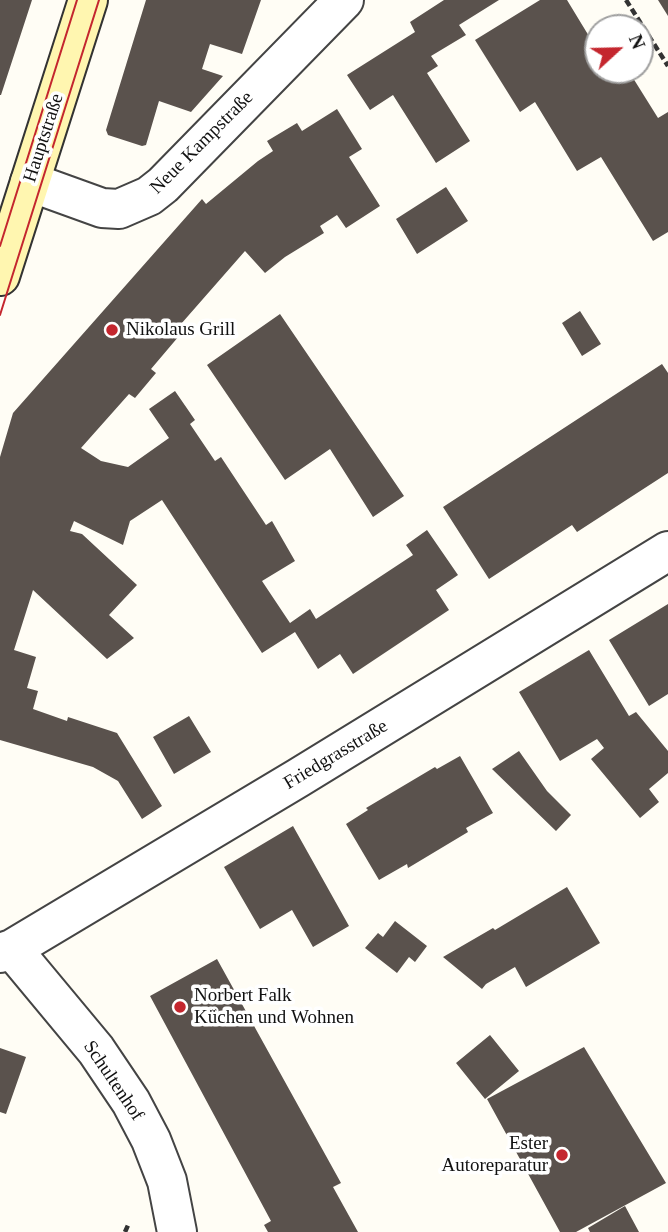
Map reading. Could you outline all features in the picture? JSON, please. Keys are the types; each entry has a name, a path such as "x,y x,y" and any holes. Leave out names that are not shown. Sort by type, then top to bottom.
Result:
{"street":[{"name":"Hauptstraße","path":"0,276 88,0"},
{"name":"Neue Kampstraße","path":"30,182 102,208 119,209 149,197 344,0"},
{"name":"Friedgrasstraße","path":"6,951 298,778 668,551"},
{"name":"Schultenhof","path":"6,951 96,1050 131,1102 151,1140 167,1181 177,1232"}],"path":[{"path":"626,0 668,66"}],"building":[{"path":"0,0 32,0 1,95 0,95"},
{"path":"146,0 261,0 242,54 210,44 202,69 223,76 191,112 159,101 146,145 142,146 108,135 106,130"},
{"path":"444,0 499,0 459,25 466,35 431,56 438,66 427,73 470,141 436,163 393,95 370,110 347,75 415,32 410,22"},
{"path":"540,0 567,0 584,28 584,84 637,84 658,118 668,112 668,232 653,241 601,157 577,171 535,102 520,112 475,40"},
{"path":"658,0 668,0 668,16"},
{"path":"337,109 362,149 349,157 380,206 346,228 337,215 320,226 324,233 265,273 245,251 174,332 179,336 151,369 156,373 135,398 129,394 81,448 101,461 128,467 169,438 149,409 175,391 195,420 190,424 215,461 221,457 266,525 272,521 295,561 262,581 290,623 310,609 316,619 413,555 406,545 427,530 458,575 436,590 449,610 353,674 340,654 318,669 295,632 262,653 162,500 130,521 123,545 74,521 70,531 82,534 137,585 109,615 134,638 107,659 33,590 14,650 36,657 27,688 38,691 33,709 67,721 68,717 117,733 162,806 142,819 118,781 93,767 0,740 0,457 13,413 202,199 206,204 273,151 267,141 297,123 302,131"},
{"path":"446,187 468,221 417,254 396,219"},
{"path":"580,311 601,344 582,356 562,323"},
{"path":"280,314 404,496 373,517 330,449 285,480 207,365"},
{"path":"662,364 668,373 668,473 577,532 572,525 489,579 443,507"},
{"path":"668,604 668,694 649,706 609,640"},
{"path":"589,650 629,716 636,712 668,751 668,773 649,789 659,802 640,818 591,759 604,748 597,739 560,761 519,692"},
{"path":"189,716 211,752 174,774 153,737"},
{"path":"519,751 547,791 571,815 556,831 492,769"},
{"path":"460,756 493,813 466,828 468,832 408,868 407,864 379,880 346,824 368,810 366,808 435,767 437,769"},
{"path":"293,826 349,926 313,947 292,910 260,929 224,867"},
{"path":"567,887 600,943 526,987 515,967 482,989 443,957 493,928 495,930"},
{"path":"395,921 427,946 415,962 409,957 397,973 365,948 378,933 383,937"},
{"path":"217,959 341,1183 333,1187 358,1232 268,1232 264,1225 271,1221 150,996"},
{"path":"490,1035 519,1071 485,1099 456,1063"},
{"path":"584,1047 666,1183 576,1232 560,1232 487,1099"},
{"path":"0,1048 26,1057 6,1114 0,1112"},
{"path":"625,1206 639,1232 590,1232 588,1228"}],"tram line":[{"path":"0,246 77,0"},
{"path":"0,315 99,0"}],"place":[{"name":"Nikolaus Grill","path":"112,330"},
{"name":"Norbert Falk Küchen und Wohnen","path":"180,1007"},
{"name":"Ester Autoreparatur","path":"562,1155"}]}
